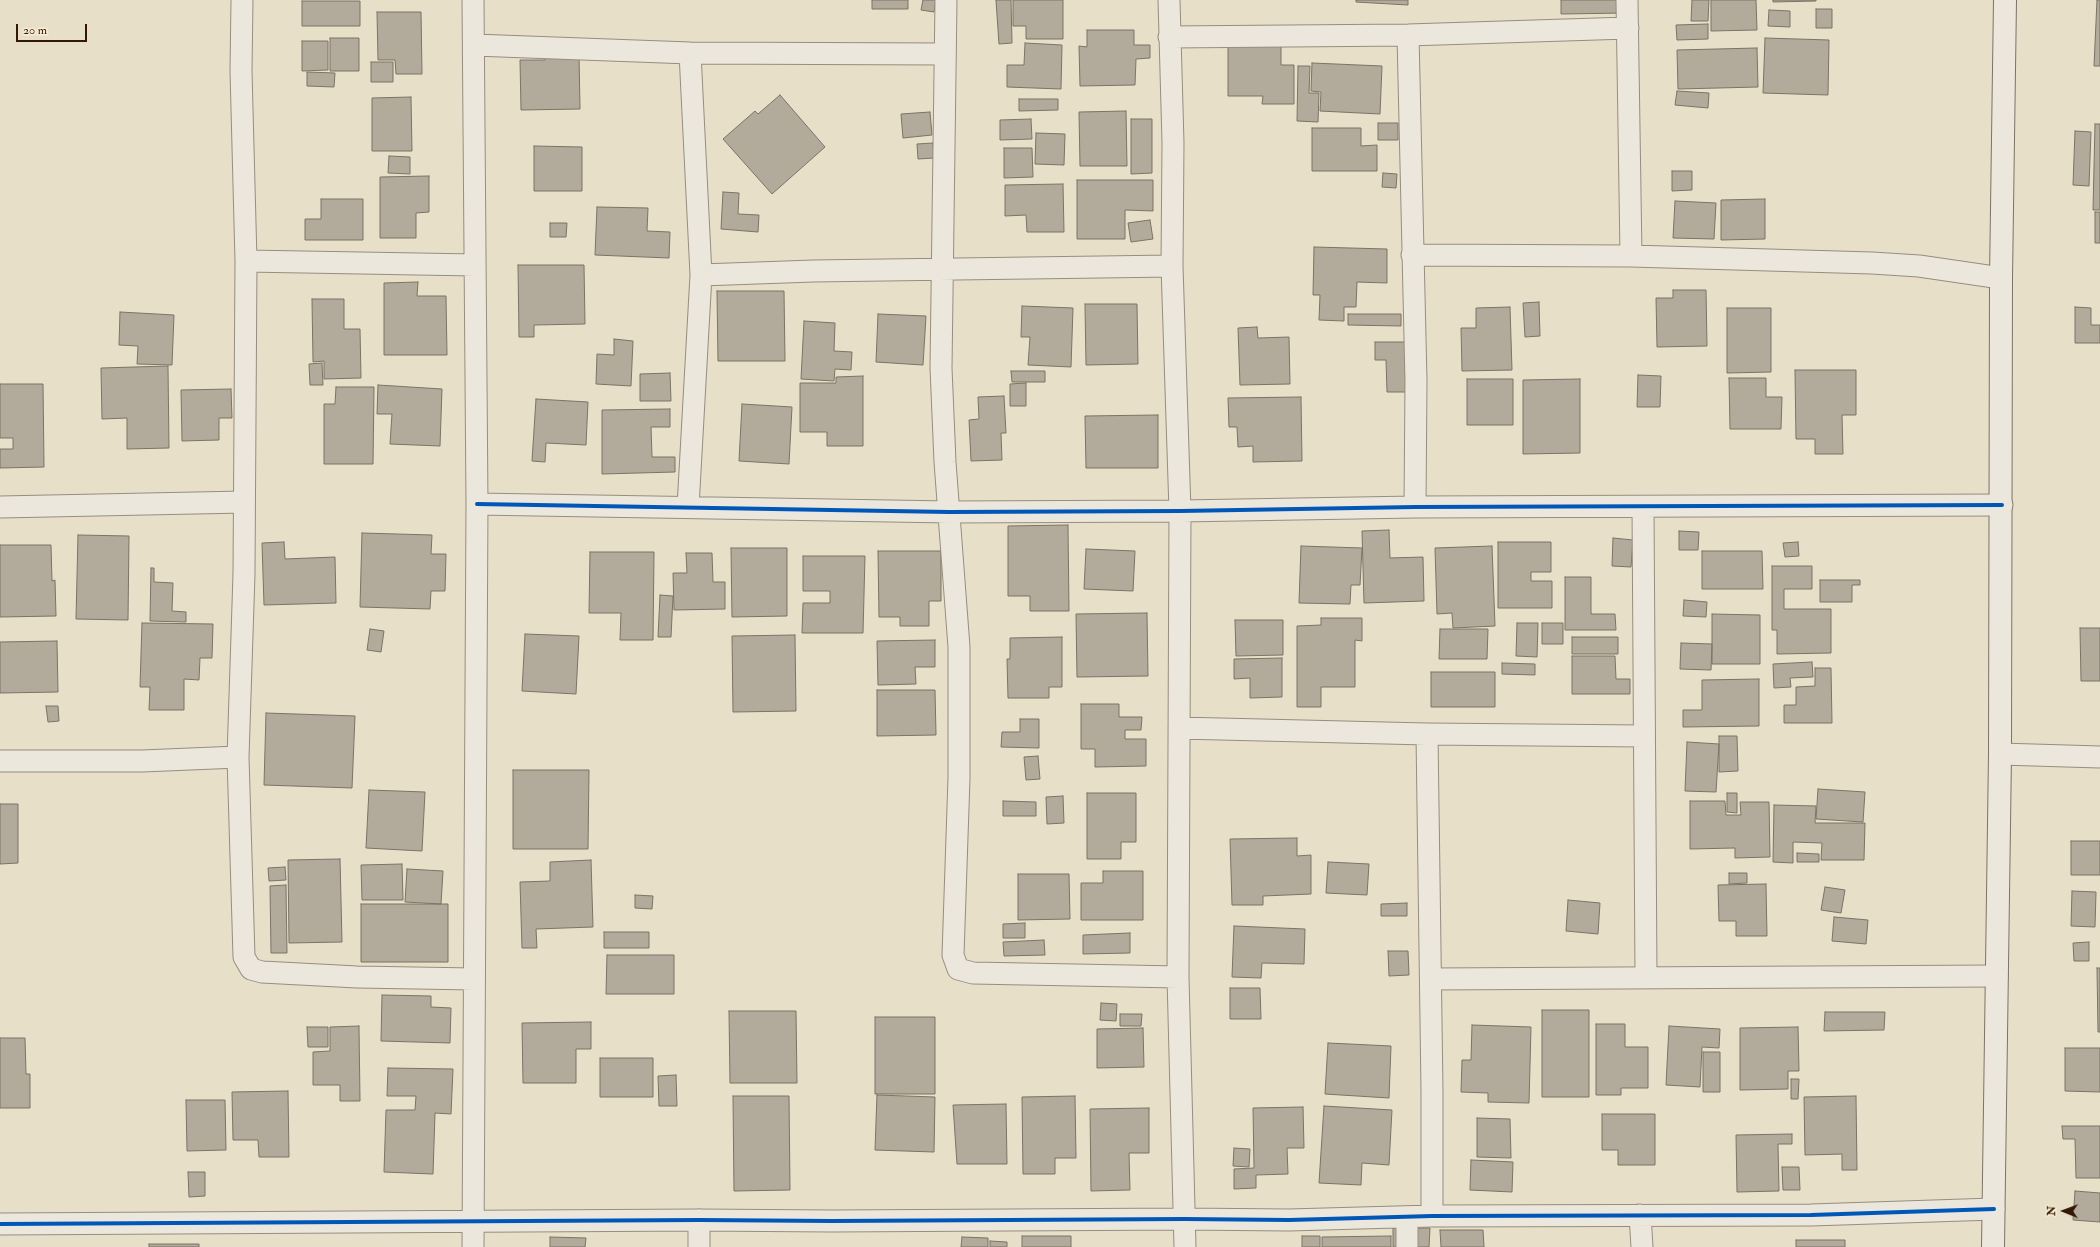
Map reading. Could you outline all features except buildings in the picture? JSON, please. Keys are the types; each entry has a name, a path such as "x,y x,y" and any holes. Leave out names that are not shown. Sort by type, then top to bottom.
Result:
{"street":[{"path":"242,0 241,71 246,261 244,502 238,757 244,957 251,969 262,972 357,977 474,979"},
{"path":"473,0 477,504 473,1247"},
{"path":"946,0 942,368 949,512 959,647 959,778 953,955 958,969 973,973 1178,977"},
{"path":"1169,0 1173,144 1172,266 1180,511 1178,977 1185,1247"},
{"path":"1628,0 1631,256"},
{"path":"1994,1247 2002,505 2001,278 2006,0"},
{"path":"1169,36 1408,35 1628,28"},
{"path":"1408,35 1416,381 1415,507"},
{"path":"474,45 690,53 945,54"},
{"path":"688,507 701,275 690,53"},
{"path":"1412,254 1631,256 1872,262 1919,266 2001,278"},
{"path":"246,261 475,265"},
{"path":"701,275 943,269 1172,266"},
{"path":"0,507 244,502"},
{"path":"477,504 949,512 1180,511 1415,507 2002,505"},
{"path":"1643,507 1646,978"},
{"path":"1179,728 1427,734 1644,736"},
{"path":"1427,734 1431,979 1432,1216"},
{"path":"2000,754 2100,757"},
{"path":"0,761 135,761 238,757"},
{"path":"1431,979 1997,976"},
{"path":"0,1224 699,1220 1289,1220 1432,1216 1810,1215 1994,1209"},
{"path":"1640,1215 1642,1247"},
{"path":"1407,1217 1407,1247"},
{"path":"699,1220 699,1247"}],"cycle path":[{"path":"477,504 949,512 1180,511 1415,507 2002,505"},
{"path":"0,1224 699,1220 1289,1220 1432,1216 1811,1215 1994,1209"}]}
